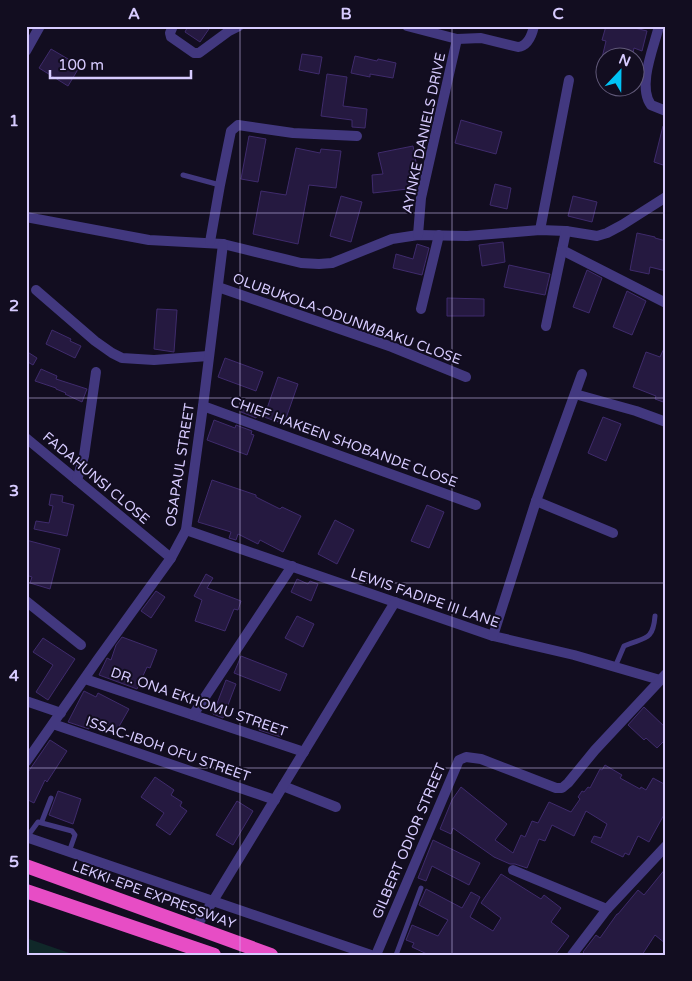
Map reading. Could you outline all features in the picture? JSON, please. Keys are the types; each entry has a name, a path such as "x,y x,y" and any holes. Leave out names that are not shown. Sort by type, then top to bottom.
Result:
{"highway":[{"name":"LEKKI-EPE EXPRESSWAY","path":"26,866 270,955"},
{"path":"26,891 214,955"}],"street":[{"path":"26,51 40,26"},
{"path":"173,26 170,33 171,37 194,53 199,53 239,26"},
{"path":"407,26 458,38"},
{"name":"AYINKE DANIELS DRIVE","path":"418,234 421,198 458,38 475,37 510,46 523,47 534,26"},
{"path":"659,26 649,61 646,95 651,105 666,110"},
{"path":"540,230 568,80"},
{"path":"210,242 231,131 236,126 293,133 357,136"},
{"path":"26,216 150,240 223,244 301,263 319,264 332,262 392,239 418,234 475,235 540,230 566,231 597,236 607,233 666,197"},
{"path":"546,326 566,231"},
{"path":"421,309 439,235"},
{"name":"OSAPAUL STREET","path":"26,762 171,558 186,530 223,244"},
{"path":"562,250 666,303"},
{"name":"OLUBUKOLA-ODUNMBAKU CLOSE","path":"218,287 392,347 466,377"},
{"path":"36,290 95,341 122,358 154,360 208,356"},
{"path":"77,480 84,456 96,372"},
{"path":"492,636 536,502 582,374"},
{"path":"575,394 636,411 666,422"},
{"name":"CHIEF HAKEEN SHOBANDE CLOSE","path":"203,406 476,505"},
{"name":"FADAHUNSI CLOSE","path":"26,438 171,558"},
{"path":"536,502 613,533"},
{"name":"LEWIS FADIPE III LANE","path":"186,530 492,636 663,677"},
{"path":"193,715 292,566"},
{"path":"26,601 81,645"},
{"path":"195,928 396,602"},
{"name":"GILBERT ODIOR STREET","path":"376,955 459,760 466,757 481,759 556,788 562,788 663,677"},
{"name":"DR. ONA EKHOMU STREET","path":"85,679 304,752"},
{"path":"26,701 61,713"},
{"name":"ISSAC-IBOH OFU STREET","path":"53,724 275,800"},
{"path":"283,786 336,807"},
{"path":"26,837 371,955"},
{"path":"572,955 607,909 666,846"},
{"path":"513,870 607,909"}],"lane":[{"path":"183,176 220,185"},
{"path":"615,667 624,646 643,641 652,632 655,616"},
{"path":"42,821 51,798"},
{"path":"26,837 35,824 42,821 74,833 69,852"},
{"path":"396,955 421,888"}],"green space":[{"path":"26,938 75,955 26,955"}],"building":[{"path":"188,26 211,26 200,42 185,32"},
{"path":"606,26 627,26 647,31 643,48 604,48 606,41 602,40"},
{"path":"51,49 80,66 68,86 39,68"},
{"path":"302,54 322,57 319,74 299,70"},
{"path":"355,56 396,63 393,78 370,74 370,77 351,73"},
{"path":"327,74 347,77 343,106 367,109 365,128 352,127 352,120 321,116"},
{"path":"461,120 502,132 496,154 455,143"},
{"path":"663,126 666,127 666,166 654,162"},
{"path":"249,136 266,139 258,182 241,179"},
{"path":"413,146 416,162 416,188 373,193 372,175 383,174 378,153"},
{"path":"296,148 320,153 321,149 341,151 336,188 309,185 298,244 253,234 261,191 286,195"},
{"path":"495,184 511,188 507,209 490,205"},
{"path":"341,196 362,202 351,242 330,236"},
{"path":"573,196 597,202 592,222 568,216"},
{"path":"637,233 666,241 666,271 650,267 649,274 630,270"},
{"path":"503,242 505,262 482,266 479,245"},
{"path":"417,244 429,248 422,275 393,268 396,254 413,259"},
{"path":"509,265 550,274 545,295 504,287"},
{"path":"587,270 602,278 589,313 573,307"},
{"path":"627,291 646,301 632,335 613,327"},
{"path":"447,298 484,299 484,316 447,316"},
{"path":"157,309 177,310 174,352 154,349"},
{"path":"52,330 81,346 75,358 46,344"},
{"path":"666,344 666,403 655,399 656,396 633,387 646,352 660,357"},
{"path":"26,351 37,358 33,365 26,361"},
{"path":"225,358 263,372 256,391 218,377"},
{"path":"41,369 57,376 56,379 87,389 82,402 56,388 35,381"},
{"path":"278,377 298,384 284,424 264,417"},
{"path":"242,407 258,413 256,418 241,412"},
{"path":"603,417 621,424 606,461 588,453"},
{"path":"214,420 235,428 236,425 252,431 251,434 254,435 247,455 207,440"},
{"path":"212,480 256,495 256,497 280,509 282,507 301,516 283,552 260,540 258,544 238,534 236,540 229,538 231,532 198,522"},
{"path":"51,494 63,496 62,502 74,505 67,536 34,529 36,521 49,523 53,506 49,505"},
{"path":"427,505 444,512 429,548 411,541"},
{"path":"335,520 354,530 337,564 318,554"},
{"path":"26,540 60,549 50,589 30,583 32,577 26,575"},
{"path":"206,574 213,578 207,588 241,601 238,610 234,609 225,631 195,621 202,600 194,596"},
{"path":"297,579 308,584 310,581 318,584 311,601 291,592"},
{"path":"156,591 165,597 151,618 141,611"},
{"path":"297,616 314,624 303,647 285,638"},
{"path":"122,637 157,650 150,668 147,667 137,689 99,675 107,658 111,660 116,645"},
{"path":"43,638 75,659 48,700 36,692 53,665 33,652"},
{"path":"241,656 287,674 280,691 234,673"},
{"path":"226,680 236,684 223,718 213,714"},
{"path":"84,691 96,697 98,693 129,709 117,730 95,717 89,729 68,722"},
{"path":"644,707 666,728 666,739 657,748 646,738 644,740 628,725"},
{"path":"261,721 283,728 281,737 259,730"},
{"path":"50,740 67,751 47,782 45,780 34,803 26,799 26,775"},
{"path":"605,765 622,775 620,778 640,789 641,787 646,790 653,778 666,785 666,811 649,842 638,836 629,855 625,853 623,857 591,842 594,836 601,838 607,824 586,811 574,836 552,825 545,841 539,839 527,868 510,864 494,857 453,828 451,834 440,829 452,800 461,787 507,824 495,840 513,853 521,835 525,837 532,821 538,823 549,802 571,812 580,799 578,797 582,791 584,792 588,787 590,788 600,769 602,770"},
{"path":"155,777 174,790 171,795 182,802 180,806 187,811 170,835 156,825 164,813 141,797"},
{"path":"58,791 81,799 73,824 49,815"},
{"path":"237,801 253,811 233,845 216,835"},
{"path":"433,840 480,863 469,885 432,866 426,881 418,878"},
{"path":"666,868 666,944 655,935 642,955 586,955 583,952 596,935 600,938 617,914 638,890 644,895"},
{"path":"501,874 541,899 544,895 561,908 551,922 569,936 555,955 429,955 412,947 414,943 406,940 412,925 438,936 448,920 419,905 426,889 462,908 471,892 480,897 470,917 493,931 501,918 481,903"}]}
